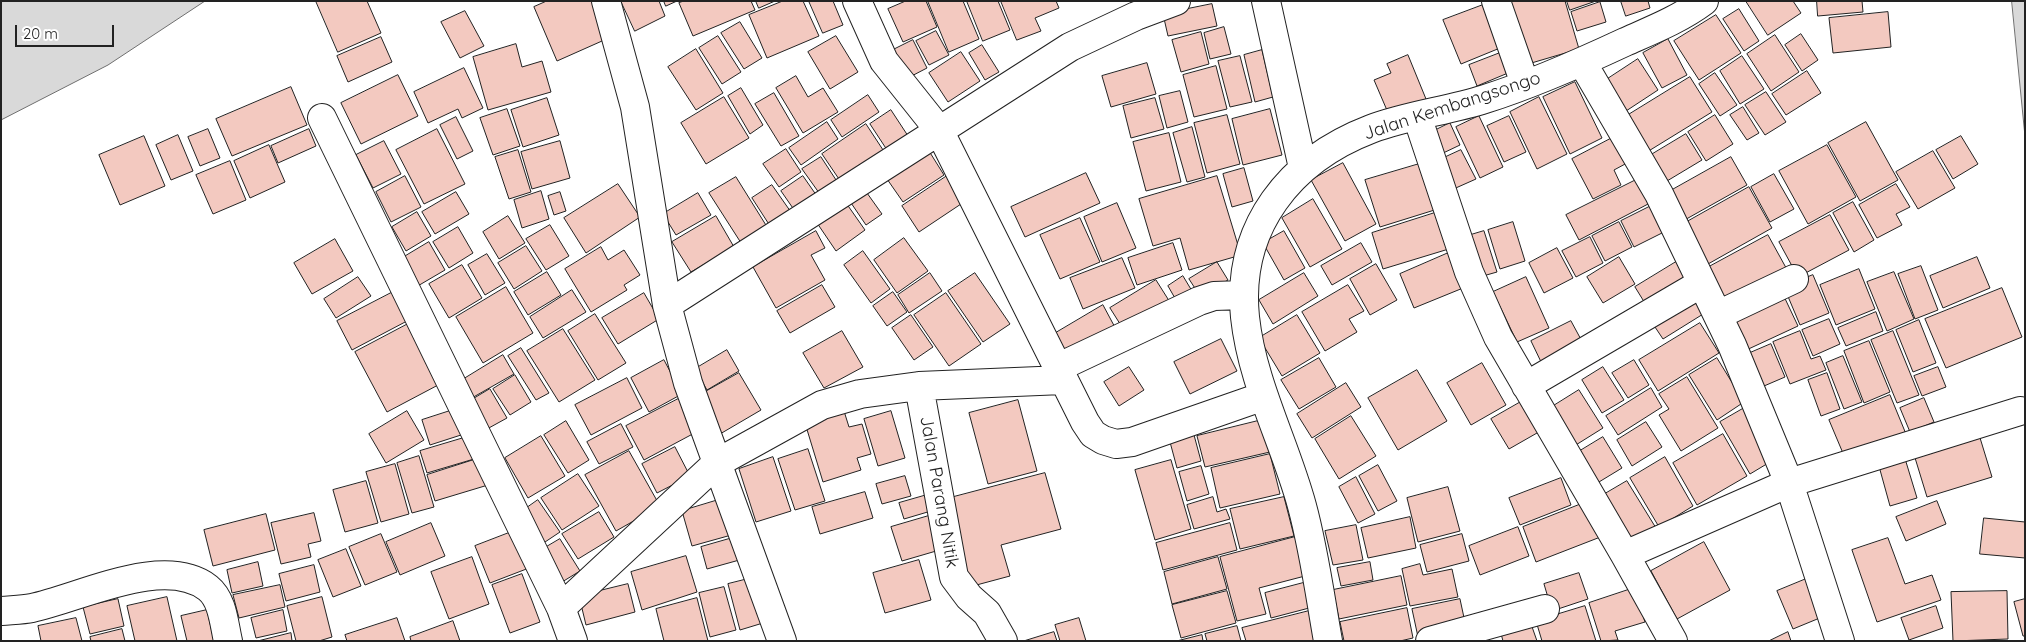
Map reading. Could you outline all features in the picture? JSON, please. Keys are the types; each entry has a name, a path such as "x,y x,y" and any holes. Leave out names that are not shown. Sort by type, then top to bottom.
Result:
{"street":[{"path":"606,1 635,107 667,305 688,383 782,641"},
{"path":"857,1 884,61 939,130 1060,374 1093,434 1103,440 1116,444 1132,442 1264,396"},
{"path":"667,305 1070,47 1136,16 1176,1"},
{"path":"1266,1 1303,168"},
{"path":"1496,1 1526,84"},
{"name":"Jalan Kembangsongo","path":"1328,641 1302,507 1264,396 1249,343 1244,295 1248,263 1265,215 1281,190 1303,168 1333,148 1371,129 1485,99 1526,84 1582,62 1687,14 1704,1"},
{"path":"1582,62 1659,194 1732,345 1789,483 1840,641"},
{"path":"1417,116 1469,272 1498,337 1673,641"},
{"path":"322,118 561,608 567,639"},
{"path":"1718,316 1794,279"},
{"path":"1526,386 1702,283"},
{"path":"561,608 717,463 822,405 860,394 919,386 1060,374 1199,301 1214,296 1244,295"},
{"name":"Jalan Parang Nitik","path":"919,386 954,577 969,597 987,613 1003,641"},
{"path":"1625,555 1789,483 2020,411"},
{"path":"1,610 31,608 137,577 187,576 209,589 219,602 228,641"},
{"path":"1430,641 1544,609"}],"shaded area":[{"path":"1,1 205,1 108,65 1,120"},
{"path":"2012,1 2025,1 2025,136"}],"building":[{"path":"316,1 367,1 381,33 338,52"},
{"path":"547,1 595,1 611,37 557,61 534,7"},
{"path":"621,1 659,1 665,16 635,31"},
{"path":"664,1 677,1 666,6"},
{"path":"684,1 751,1 755,10 693,36 679,3"},
{"path":"756,1 775,1 759,8"},
{"path":"783,1 803,1 819,36 767,58 749,15"},
{"path":"809,1 833,1 843,25 823,33"},
{"path":"906,1 926,1 937,27 903,42 888,9"},
{"path":"928,1 963,1 979,39 949,52"},
{"path":"967,1 998,1 1010,30 983,41"},
{"path":"1001,1 1056,1 1059,8 1035,18 1041,31 1017,40"},
{"path":"1509,1 1565,1 1579,49 1528,64"},
{"path":"1567,1 1596,1 1570,10"},
{"path":"1621,1 1648,1 1650,8 1626,16"},
{"path":"1746,1 1793,1 1801,13 1768,35"},
{"path":"1817,1 1862,1 1863,12 1818,16"},
{"path":"1600,2 1606,22 1577,31 1571,12"},
{"path":"1212,4 1217,26 1168,36 1163,14"},
{"path":"1483,5 1500,48 1461,64 1443,20"},
{"path":"1739,9 1759,41 1744,51 1723,19"},
{"path":"465,11 484,46 460,58 441,22"},
{"path":"1888,12 1891,47 1833,53 1829,18"},
{"path":"1716,15 1741,53 1699,80 1674,41"},
{"path":"740,22 762,58 744,69 721,33"},
{"path":"1224,27 1231,54 1210,59 1204,33"},
{"path":"936,31 949,55 929,65 916,41"},
{"path":"1201,32 1209,64 1181,72 1172,40"},
{"path":"1801,34 1818,60 1802,71 1785,45"},
{"path":"1775,35 1799,72 1771,91 1747,54"},
{"path":"718,36 741,72 722,84 699,48"},
{"path":"836,36 858,72 830,89 808,52"},
{"path":"381,37 392,62 348,82 337,56"},
{"path":"1668,39 1687,75 1662,88 1643,53"},
{"path":"913,40 927,68 902,81 887,53"},
{"path":"516,44 522,67 542,61 551,92 488,110 473,57"},
{"path":"982,45 999,72 985,80 969,53"},
{"path":"696,49 723,93 696,110 668,67"},
{"path":"1262,50 1273,97 1255,102 1244,55"},
{"path":"961,52 980,81 948,102 929,73"},
{"path":"1500,53 1508,73 1477,86 1469,65"},
{"path":"1408,55 1426,99 1389,115 1374,80 1391,73 1387,64"},
{"path":"1240,56 1252,102 1230,107 1218,61"},
{"path":"1742,56 1764,89 1740,104 1720,71"},
{"path":"1638,59 1658,90 1626,111 1606,80"},
{"path":"1147,63 1156,94 1111,107 1102,76"},
{"path":"1216,66 1227,109 1194,117 1183,75"},
{"path":"464,68 483,108 462,118 458,109 428,123 414,92"},
{"path":"1807,71 1821,93 1786,115 1772,94"},
{"path":"1715,73 1737,105 1720,116 1699,84"},
{"path":"398,75 418,116 361,144 341,103"},
{"path":"796,76 808,97 823,88 838,112 803,133 776,88"},
{"path":"1690,77 1712,112 1647,152 1625,117"},
{"path":"1575,82 1602,138 1570,154 1543,97"},
{"path":"291,87 307,125 232,156 216,119"},
{"path":"741,88 763,125 750,134 728,96"},
{"path":"1180,91 1188,122 1167,128 1159,96"},
{"path":"1766,92 1786,122 1765,135 1745,105"},
{"path":"774,93 799,136 781,146 755,104"},
{"path":"868,95 879,112 842,137 831,120"},
{"path":"724,97 749,138 706,164 681,123"},
{"path":"1539,97 1567,154 1537,169 1510,112"},
{"path":"547,98 559,135 523,147 511,110"},
{"path":"1155,98 1164,129 1131,138 1123,106"},
{"path":"1743,107 1759,133 1747,140 1730,115"},
{"path":"507,109 520,146 493,155 480,118"},
{"path":"1270,109 1282,155 1243,165 1232,119"},
{"path":"891,110 912,142 891,156 870,124"},
{"path":"1227,115 1240,164 1207,173 1194,123"},
{"path":"1715,115 1733,144 1706,161 1688,132"},
{"path":"1479,116 1503,167 1480,178 1456,127"},
{"path":"1509,116 1526,152 1504,162 1487,126"},
{"path":"456,117 473,151 457,159 440,125"},
{"path":"827,122 838,139 801,165 789,148"},
{"path":"1866,122 1898,180 1860,201 1828,143"},
{"path":"1450,123 1460,145 1439,155 1428,134"},
{"path":"866,124 887,156 843,185 822,154"},
{"path":"1192,127 1205,177 1187,182 1173,133"},
{"path":"208,129 220,158 200,166 188,137"},
{"path":"309,129 316,146 278,163 271,146"},
{"path":"437,129 465,184 424,204 396,150"},
{"path":"1169,133 1181,182 1146,191 1133,142"},
{"path":"1686,134 1702,160 1662,184 1646,158"},
{"path":"178,135 193,171 171,180 156,145"},
{"path":"144,136 165,186 120,205 99,155"},
{"path":"1961,136 1978,164 1953,179 1936,150"},
{"path":"1614,137 1627,163 1614,170 1621,185 1593,199 1572,159"},
{"path":"384,141 401,174 373,188 356,155"},
{"path":"560,141 570,178 532,189 521,152"},
{"path":"269,145 285,182 250,198 234,161"},
{"path":"1827,145 1856,197 1808,224 1779,171"},
{"path":"786,149 801,172 779,187 763,164"},
{"path":"518,150 531,192 509,199 495,157"},
{"path":"1461,150 1476,179 1449,191 1435,162"},
{"path":"929,151 944,175 903,202 887,179"},
{"path":"1933,151 1955,188 1918,209 1896,172"},
{"path":"821,157 840,186 822,197 802,169"},
{"path":"1731,157 1747,185 1681,222 1665,194"},
{"path":"230,161 246,200 213,214 196,175"},
{"path":"1426,162 1441,208 1380,227 1365,180"},
{"path":"1343,163 1376,224 1345,241 1311,180"},
{"path":"1244,168 1253,201 1232,207 1223,174"},
{"path":"1086,173 1100,203 1025,237 1011,207"},
{"path":"1774,174 1794,209 1770,222 1751,187"},
{"path":"405,176 421,207 391,222 376,192"},
{"path":"803,176 819,199 797,214 781,191"},
{"path":"947,176 964,202 919,232 902,206"},
{"path":"1217,176 1241,255 1189,270 1180,238 1153,246 1139,199"},
{"path":"736,177 769,230 743,246 709,193"},
{"path":"1638,179 1650,203 1579,240 1566,215"},
{"path":"618,184 640,217 586,253 564,218"},
{"path":"1896,184 1910,207 1896,214 1902,225 1877,238 1859,205"},
{"path":"772,185 793,215 772,229 752,198"},
{"path":"862,186 882,214 866,225 847,197"},
{"path":"1749,187 1772,228 1708,264 1685,223"},
{"path":"541,191 549,219 522,228 514,200"},
{"path":"456,192 469,214 435,234 422,212"},
{"path":"560,192 566,211 554,215 548,196"},
{"path":"698,193 711,215 676,235 663,214"},
{"path":"1313,199 1342,249 1310,267 1282,218"},
{"path":"844,200 865,230 836,251 815,220"},
{"path":"1853,202 1874,240 1854,252 1833,213"},
{"path":"1117,203 1136,248 1102,262 1084,217"},
{"path":"1653,205 1666,231 1634,247 1621,221"},
{"path":"1441,211 1452,248 1383,269 1372,233"},
{"path":"417,212 431,236 406,251 392,227"},
{"path":"1830,215 1849,250 1798,277 1779,242"},
{"path":"508,216 525,243 499,259 483,232"},
{"path":"716,216 734,247 691,272 672,242"},
{"path":"1080,218 1100,262 1060,279 1040,235"},
{"path":"1513,222 1525,261 1500,269 1488,230"},
{"path":"1619,222 1632,247 1605,261 1592,236"},
{"path":"550,225 569,256 546,270 526,239"},
{"path":"458,227 473,253 449,268 433,242"},
{"path":"816,231 825,248 811,255 825,280 776,308 753,267"},
{"path":"1284,231 1305,268 1284,280 1263,243"},
{"path":"1484,231 1497,272 1476,278 1464,237"},
{"path":"1768,235 1790,275 1730,308 1707,268"},
{"path":"1590,237 1603,263 1576,277 1562,251"},
{"path":"904,238 928,271 897,293 874,260"},
{"path":"335,239 353,271 312,294 294,263"},
{"path":"429,242 445,270 416,287 399,260"},
{"path":"1173,243 1182,270 1137,285 1128,258"},
{"path":"1361,243 1372,262 1332,285 1321,266"},
{"path":"526,246 542,271 514,289 498,263"},
{"path":"601,247 608,260 624,250 640,275 624,285 627,290 591,312 565,269"},
{"path":"1557,248 1573,278 1544,293 1529,263"},
{"path":"863,251 890,289 871,303 844,265"},
{"path":"1453,251 1468,286 1414,308 1400,274"},
{"path":"487,254 505,283 485,295 468,265"},
{"path":"1619,257 1635,284 1603,303 1587,277"},
{"path":"1977,257 1990,288 1943,308 1930,276"},
{"path":"1122,258 1135,288 1083,309 1070,278"},
{"path":"1217,262 1228,280 1200,296 1189,279"},
{"path":"1676,262 1692,287 1651,313 1635,287"},
{"path":"1376,264 1397,300 1370,315 1350,279"},
{"path":"462,265 482,298 449,318 429,284"},
{"path":"1921,266 1938,310 1915,319 1898,274"},
{"path":"1859,269 1875,309 1836,325 1820,285"},
{"path":"547,272 561,295 528,315 514,292"},
{"path":"1894,272 1914,319 1887,331 1867,282"},
{"path":"930,273 942,291 909,313 898,295"},
{"path":"975,273 1010,324 983,342 948,291"},
{"path":"1304,273 1318,296 1273,324 1259,300"},
{"path":"1813,275 1829,313 1800,325 1784,287"},
{"path":"1183,276 1192,291 1176,300 1168,286"},
{"path":"358,277 371,296 336,318 324,299"},
{"path":"1526,277 1549,328 1517,342 1493,292"},
{"path":"1156,280 1173,307 1127,335 1110,308"},
{"path":"822,285 835,307 790,333 777,311"},
{"path":"1348,285 1364,311 1349,319 1357,332 1325,351 1302,312"},
{"path":"506,287 533,333 483,363 456,317"},
{"path":"1780,288 1798,326 1742,352 1724,313"},
{"path":"2002,288 2022,337 1946,368 1925,319"},
{"path":"572,290 586,312 543,338 530,317"},
{"path":"1695,290 1708,311 1663,339 1649,318"},
{"path":"393,292 407,321 352,350 337,321"},
{"path":"893,292 907,312 887,326 873,306"},
{"path":"644,293 659,319 618,344 602,318"},
{"path":"946,293 981,344 949,366 914,315"},
{"path":"1103,305 1118,333 1071,361 1054,334"},
{"path":"1876,312 1883,331 1846,346 1838,328"},
{"path":"595,314 626,363 598,380 568,331"},
{"path":"911,315 933,347 914,360 892,328"},
{"path":"1297,315 1320,353 1282,376 1259,338"},
{"path":"1829,319 1840,344 1813,356 1802,330"},
{"path":"1919,320 1936,363 1913,372 1896,330"},
{"path":"1571,321 1584,345 1543,366 1531,341"},
{"path":"1700,323 1719,353 1658,391 1639,360"},
{"path":"408,324 440,384 387,412 355,352"},
{"path":"563,329 595,380 559,402 527,351"},
{"path":"842,331 863,367 824,388 803,353"},
{"path":"1800,331 1811,359 1820,356 1826,370 1790,384 1773,342"},
{"path":"1893,331 1919,395 1897,403 1871,340"},
{"path":"1221,339 1237,371 1190,394 1174,362"},
{"path":"1869,341 1890,392 1864,403 1844,351"},
{"path":"1771,344 1785,377 1757,389 1743,356"},
{"path":"521,348 549,393 536,400 508,356"},
{"path":"727,350 739,371 707,390 695,369"},
{"path":"503,355 514,374 470,399 459,382"},
{"path":"1843,356 1862,402 1844,409 1826,363"},
{"path":"1319,358 1336,387 1299,409 1281,380"},
{"path":"1717,358 1744,402 1717,420 1689,375"},
{"path":"664,360 682,394 649,412 631,378"},
{"path":"1634,360 1649,385 1628,398 1612,373"},
{"path":"1482,363 1506,405 1471,425 1447,383"},
{"path":"1129,367 1144,390 1119,406 1104,382"},
{"path":"1603,367 1624,400 1602,413 1582,380"},
{"path":"1938,367 1946,387 1922,396 1914,376"},
{"path":"1417,370 1447,421 1398,450 1368,398"},
{"path":"739,373 761,410 720,434 698,396"},
{"path":"1827,373 1840,409 1821,416 1808,380"},
{"path":"515,375 531,402 510,415 493,389"},
{"path":"1687,377 1718,428 1681,451 1659,415 1669,409 1659,394"},
{"path":"627,378 642,408 591,435 575,405"},
{"path":"1346,383 1361,407 1312,438 1297,414"},
{"path":"1651,388 1662,407 1618,435 1606,416"},
{"path":"490,389 507,418 487,429 470,401"},
{"path":"1579,390 1603,428 1571,448 1547,410"},
{"path":"1890,395 1906,434 1845,458 1829,420"},
{"path":"684,396 702,429 644,460 626,426"},
{"path":"1924,398 1934,422 1910,432 1900,408"},
{"path":"1526,399 1544,429 1509,449 1491,419"},
{"path":"1018,400 1037,471 988,484 969,413"},
{"path":"1746,407 1775,459 1750,474 1720,422"},
{"path":"453,410 461,435 430,445 422,420"},
{"path":"407,411 424,440 386,463 369,434"},
{"path":"844,411 849,427 862,424 871,454 857,458 861,470 823,482 805,423"},
{"path":"891,411 905,458 878,466 864,419"},
{"path":"1351,416 1376,456 1339,479 1315,439"},
{"path":"1262,420 1270,452 1205,467 1197,436"},
{"path":"566,421 589,460 568,473 544,435"},
{"path":"1646,422 1662,447 1632,466 1617,440"},
{"path":"621,424 633,447 599,464 587,442"},
{"path":"1977,428 1992,477 1927,497 1912,448"},
{"path":"1723,434 1747,476 1697,505 1673,463"},
{"path":"1194,435 1201,461 1177,468 1170,442"},
{"path":"541,436 565,476 528,498 505,458"},
{"path":"467,437 474,459 427,473 420,451"},
{"path":"1603,437 1622,468 1594,485 1575,454"},
{"path":"675,447 690,476 657,493 642,464"},
{"path":"808,449 825,501 795,510 778,459"},
{"path":"629,451 660,506 616,531 585,475"},
{"path":"1903,452 1917,498 1890,506 1877,459"},
{"path":"1270,454 1280,494 1220,508 1211,468"},
{"path":"419,456 434,507 412,513 397,463"},
{"path":"773,457 791,511 756,522 739,469"},
{"path":"1665,457 1693,506 1659,527 1630,478"},
{"path":"480,458 488,485 435,501 427,475"},
{"path":"1171,460 1191,529 1155,540 1135,470"},
{"path":"395,464 409,514 381,522 366,472"},
{"path":"1378,465 1397,501 1378,511 1359,476"},
{"path":"1201,466 1209,494 1187,501 1179,472"},
{"path":"1045,473 1061,529 1001,545 1010,576 969,587 946,499"},
{"path":"578,474 599,506 562,530 541,498"},
{"path":"905,476 911,496 882,504 876,484"},
{"path":"1356,477 1375,514 1358,523 1339,487"},
{"path":"1561,478 1571,505 1520,525 1509,498"},
{"path":"366,481 378,523 345,532 333,490"},
{"path":"1627,481 1656,528 1626,546 1598,498"},
{"path":"1448,487 1460,531 1418,542 1407,498"},
{"path":"865,492 873,518 820,534 812,507"},
{"path":"927,495 931,511 904,519 899,503"},
{"path":"1213,497 1217,512 1226,509 1230,519 1194,529 1187,505"},
{"path":"1284,497 1294,536 1240,549 1230,509"},
{"path":"725,498 735,534 692,546 682,511"},
{"path":"538,500 560,532 542,544 521,512"},
{"path":"1589,501 1603,536 1536,562 1523,527"},
{"path":"1937,501 1946,524 1906,541 1896,517"},
{"path":"599,512 614,537 578,559 562,534"},
{"path":"314,513 321,541 308,544 311,557 281,564 271,523"},
{"path":"266,514 275,550 213,566 204,530"},
{"path":"932,515 943,549 902,561 891,527"},
{"path":"1410,517 1416,548 1368,558 1361,528"},
{"path":"1984,518 2025,522 2025,558 1980,554"},
{"path":"431,523 445,556 400,575 386,542"},
{"path":"1230,523 1237,550 1163,570 1156,543"},
{"path":"1356,525 1363,560 1333,565 1325,531"},
{"path":"1518,527 1529,556 1480,575 1469,546"},
{"path":"514,531 529,568 490,583 475,546"},
{"path":"381,534 397,572 365,585 349,547"},
{"path":"1462,534 1469,561 1427,572 1420,545"},
{"path":"736,537 743,559 707,569 701,547"},
{"path":"1295,537 1305,576 1259,588 1266,614 1237,621 1220,557"},
{"path":"1888,538 1905,584 1932,575 1941,600 1877,622 1852,550"},
{"path":"560,539 580,571 562,582 543,549"},
{"path":"1704,542 1730,590 1677,619 1651,571"},
{"path":"346,549 361,586 333,597 318,560"},
{"path":"686,556 697,592 642,610 631,572"},
{"path":"472,557 489,604 449,619 431,572"},
{"path":"1218,557 1227,589 1172,604 1164,572"},
{"path":"919,560 931,600 885,613 873,573"},
{"path":"258,562 263,586 232,593 227,570"},
{"path":"1370,562 1373,580 1341,586 1337,568"},
{"path":"1420,564 1423,575 1452,569 1458,597 1410,606 1402,569"},
{"path":"314,565 320,592 286,601 279,574"},
{"path":"1579,573 1588,599 1552,611 1544,584"},
{"path":"522,574 540,622 510,633 492,585"},
{"path":"1401,576 1407,605 1339,619 1333,590"},
{"path":"1811,577 1827,615 1793,629 1777,591"},
{"path":"752,578 763,623 740,630 728,584"},
{"path":"1307,582 1313,607 1271,618 1265,593"},
{"path":"628,584 635,612 586,625 579,596"},
{"path":"280,585 285,607 239,618 233,595"},
{"path":"724,587 736,630 710,637 699,593"},
{"path":"1634,588 1645,622 1615,631 1618,640 1601,641 1589,603"},
{"path":"1227,591 1236,623 1181,638 1172,605"},
{"path":"2007,591 2008,639 1953,641 1951,592"},
{"path":"167,597 177,641 135,641 127,606"},
{"path":"322,597 332,637 319,641 296,641 287,606"},
{"path":"697,598 708,641 664,641 656,609"},
{"path":"118,599 124,626 90,634 83,607"},
{"path":"1460,599 1466,627 1418,637 1412,609"},
{"path":"2025,599 2025,636 2023,636 2014,602"},
{"path":"1585,606 1596,641 1542,641 1536,621"},
{"path":"1936,606 1943,628 1909,640 1901,618"},
{"path":"1407,608 1413,638 1400,641 1344,641 1340,622"},
{"path":"207,610 214,641 187,641 181,616"},
{"path":"283,610 287,631 256,638 251,618"},
{"path":"1313,610 1321,641 1246,641 1242,628"},
{"path":"76,618 82,641 41,641 38,626"},
{"path":"397,618 405,641 347,641 345,635"},
{"path":"1079,618 1086,641 1060,641 1055,625"},
{"path":"453,621 460,641 411,641 410,637"},
{"path":"1530,621 1537,641 1503,641 1500,630"},
{"path":"1237,626 1241,641 1207,641 1205,634"},
{"path":"122,629 125,641 91,641 90,637"},
{"path":"1054,632 1057,641 1024,641"},
{"path":"1788,632 1791,641 1769,641"},
{"path":"291,633 292,641 258,641"},
{"path":"1202,635 1203,641 1177,641"}]}
